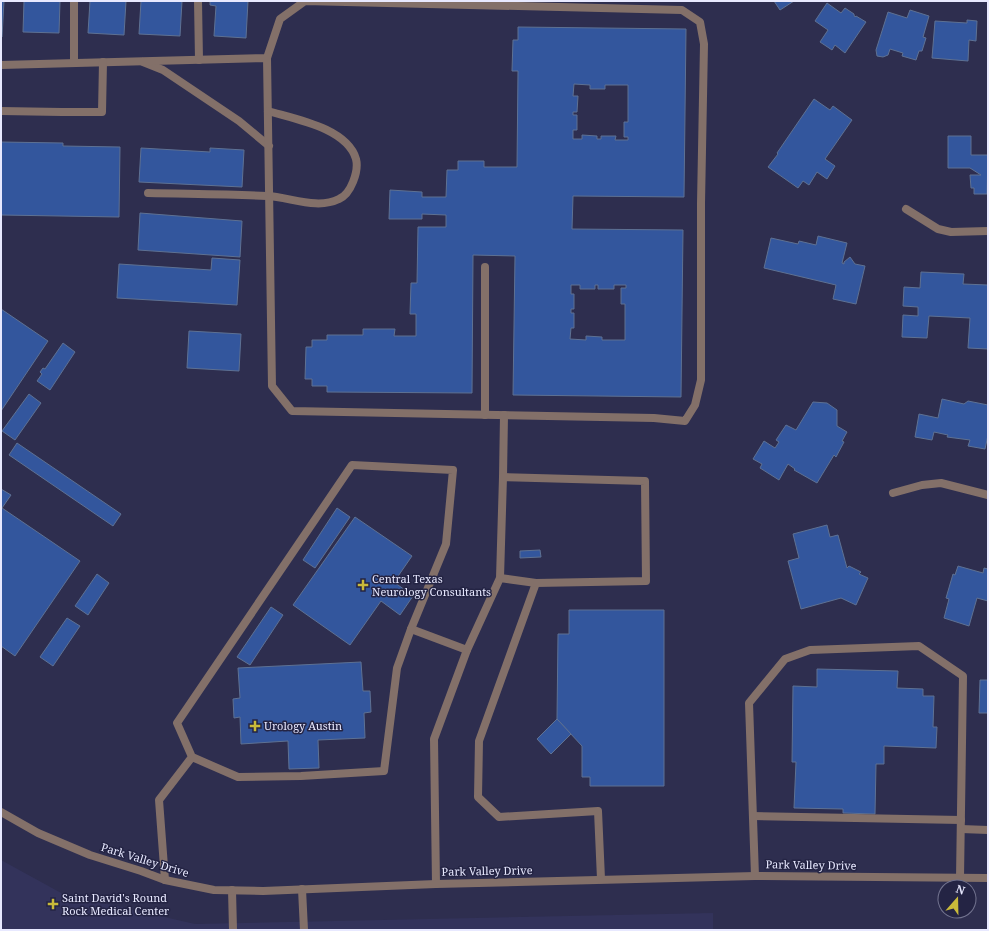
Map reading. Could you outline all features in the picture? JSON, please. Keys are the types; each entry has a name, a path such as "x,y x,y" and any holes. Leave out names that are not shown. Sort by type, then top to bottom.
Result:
{"street":[{"path":"74,1 74,63"},
{"path":"198,1 198,60"},
{"path":"305,1 682,10 700,22 704,44 701,210 701,380 695,405 685,421 654,418 292,411 272,386 267,58 280,19 305,1"},
{"path":"1,65 267,58"},
{"path":"141,61 163,70 240,121 269,146"},
{"path":"1,111 102,112 103,62"},
{"path":"148,193 270,196 320,204 341,199 348,190 356,173 357,164 350,147 334,134 316,126 268,111"},
{"path":"906,209 938,229 951,232 988,231"},
{"path":"485,267 485,415"},
{"path":"436,884 434,739 467,650 500,578 504,415"},
{"path":"352,465 453,470 446,544 411,629 397,668 384,771 301,776 238,777 192,757 177,723 352,465"},
{"path":"500,578 536,583 646,581 645,481 503,478"},
{"path":"893,493 922,485 941,483 988,495"},
{"path":"536,583 479,741 478,797 499,817 598,811 601,879"},
{"path":"411,629 467,650"},
{"path":"755,876 749,703 785,659 810,650 919,646 963,676 960,878"},
{"path":"166,880 159,800 192,757"},
{"name":"Park Valley Drive","path":"1,812 38,833 90,855 166,880 214,890 302,889 601,879 755,876 988,878"},
{"path":"753,816 961,820"},
{"path":"961,829 988,830"},
{"path":"302,889 304,930"},
{"path":"232,890 233,930"}],"shaded area":[{"name":"Saint David's Round Rock Medical Center","path":"1,860 63,894 195,924 713,913 713,930 1,930"}],"building":[{"path":"1,1 4,1 2,37 1,37"},
{"path":"24,1 60,1 59,33 23,32"},
{"path":"90,1 126,1 124,35 88,33"},
{"path":"141,1 182,1 180,36 139,34"},
{"path":"210,1 248,1 246,38 214,36 216,6 210,5"},
{"path":"774,1 794,1 780,10"},
{"path":"827,3 841,13 845,8 854,14 855,17 856,16 866,22 845,53 835,45 832,50 820,42 828,30 815,21"},
{"path":"910,10 929,16 923,37 926,38 922,51 919,51 916,60 902,56 903,53 890,49 888,55 883,57 877,56 876,50 888,12 907,18"},
{"path":"967,20 977,21 976,41 969,40 968,61 932,58 935,21 967,23"},
{"path":"518,27 686,29 684,197 573,196 572,229 683,230 681,397 513,395 515,256 473,255 472,393 327,392 327,386 312,386 312,379 305,379 306,347 312,347 312,340 327,340 327,335 363,335 363,329 395,329 394,336 416,336 416,314 410,314 411,283 417,283 418,227 446,227 446,215 422,214 422,219 389,219 390,190 422,192 422,197 446,197 447,170 458,170 458,161 484,161 484,167 517,167 518,71 512,71 513,40 518,40","holes":["574,84 590,85 590,89 605,89 605,85 628,85 628,122 624,122 624,137 628,137 628,140 615,140 616,136 601,136 601,139 597,139 597,136 582,135 582,139 573,139 573,130 577,130 577,115 573,115 573,112 577,112 578,96 573,96","571,285 580,285 580,289 595,289 595,285 598,285 598,289 614,289 614,285 626,285 626,288 621,288 621,304 625,304 625,340 602,340 602,337 586,336 586,340 570,339 571,328 574,328 574,313 571,313 571,309 574,309 574,294 571,294"]},
{"path":"814,99 830,110 833,106 852,120 825,159 835,166 827,179 817,172 809,185 803,181 798,188 768,167"},
{"path":"948,136 971,136 971,155 988,155 987,194 974,194 974,188 971,188 970,175 981,175 970,168 948,168"},
{"path":"1,142 63,143 63,146 120,147 119,217 1,215"},
{"path":"141,148 210,152 210,148 244,150 242,187 139,182"},
{"path":"140,213 242,221 240,257 138,250"},
{"path":"818,236 847,243 842,263 844,264 844,262 850,257 855,264 865,266 856,304 833,299 836,285 764,268 771,238 798,244 799,241 816,245"},
{"path":"212,258 240,260 237,305 117,298 119,264 211,270"},
{"path":"921,272 964,274 963,284 988,285 988,349 968,348 970,318 929,316 927,338 902,337 903,315 918,316 918,307 903,306 904,287 920,288"},
{"path":"1,309 48,341 1,411"},
{"path":"189,331 241,334 239,371 187,368"},
{"path":"63,343 75,352 50,390 37,381 42,374 40,372 43,368 45,369"},
{"path":"29,394 41,403 15,440 2,431"},
{"path":"942,399 964,404 968,401 988,405 988,435 985,449 968,446 970,440 947,437 948,435 934,432 932,440 915,437 919,414 938,418"},
{"path":"813,402 827,403 837,410 837,426 847,432 842,441 844,442 836,457 834,455 817,483 794,470 795,469 788,464 779,480 760,468 762,464 753,459 764,441 775,448 779,442 776,440 786,425 796,430"},
{"path":"17,443 121,514 113,526 9,455"},
{"path":"1,489 11,495 2,508 80,561 15,656 1,646"},
{"path":"337,508 350,517 315,568 303,560"},
{"path":"355,517 412,556 394,582 413,596 400,615 381,601 350,645 293,605"},
{"path":"827,525 830,537 838,535 847,568 849,566 861,572 859,574 868,578 856,605 841,598 801,609 788,561 799,558 793,534"},
{"path":"540,550 541,557 520,558 520,551"},
{"path":"958,566 983,573 984,568 988,569 988,601 977,598 969,626 944,618 949,599 946,598 953,574 955,575"},
{"path":"97,574 109,583 88,615 75,606"},
{"path":"271,607 283,615 250,665 237,657"},
{"path":"569,610 664,610 664,786 590,786 590,777 582,777 582,746 557,719 558,634 569,634"},
{"path":"67,618 80,626 53,666 40,657"},
{"path":"361,662 363,691 370,691 371,712 364,713 365,738 318,740 319,768 289,769 288,741 241,744 240,717 234,718 233,699 240,698 238,668"},
{"path":"817,669 898,671 897,688 923,689 923,696 934,696 933,727 937,727 936,748 884,746 884,764 876,764 875,814 843,813 843,809 794,808 796,762 792,762 793,686 817,687"},
{"path":"980,680 988,680 988,713 979,713"},
{"path":"557,719 571,734 551,754 537,739"}],"place":[{"name":"Central Texas Neurology Consultants","path":"363,585"},
{"name":"Urology Austin","path":"255,726"},
{"name":"Saint David's Round Rock Medical Center","path":"53,904"}]}
